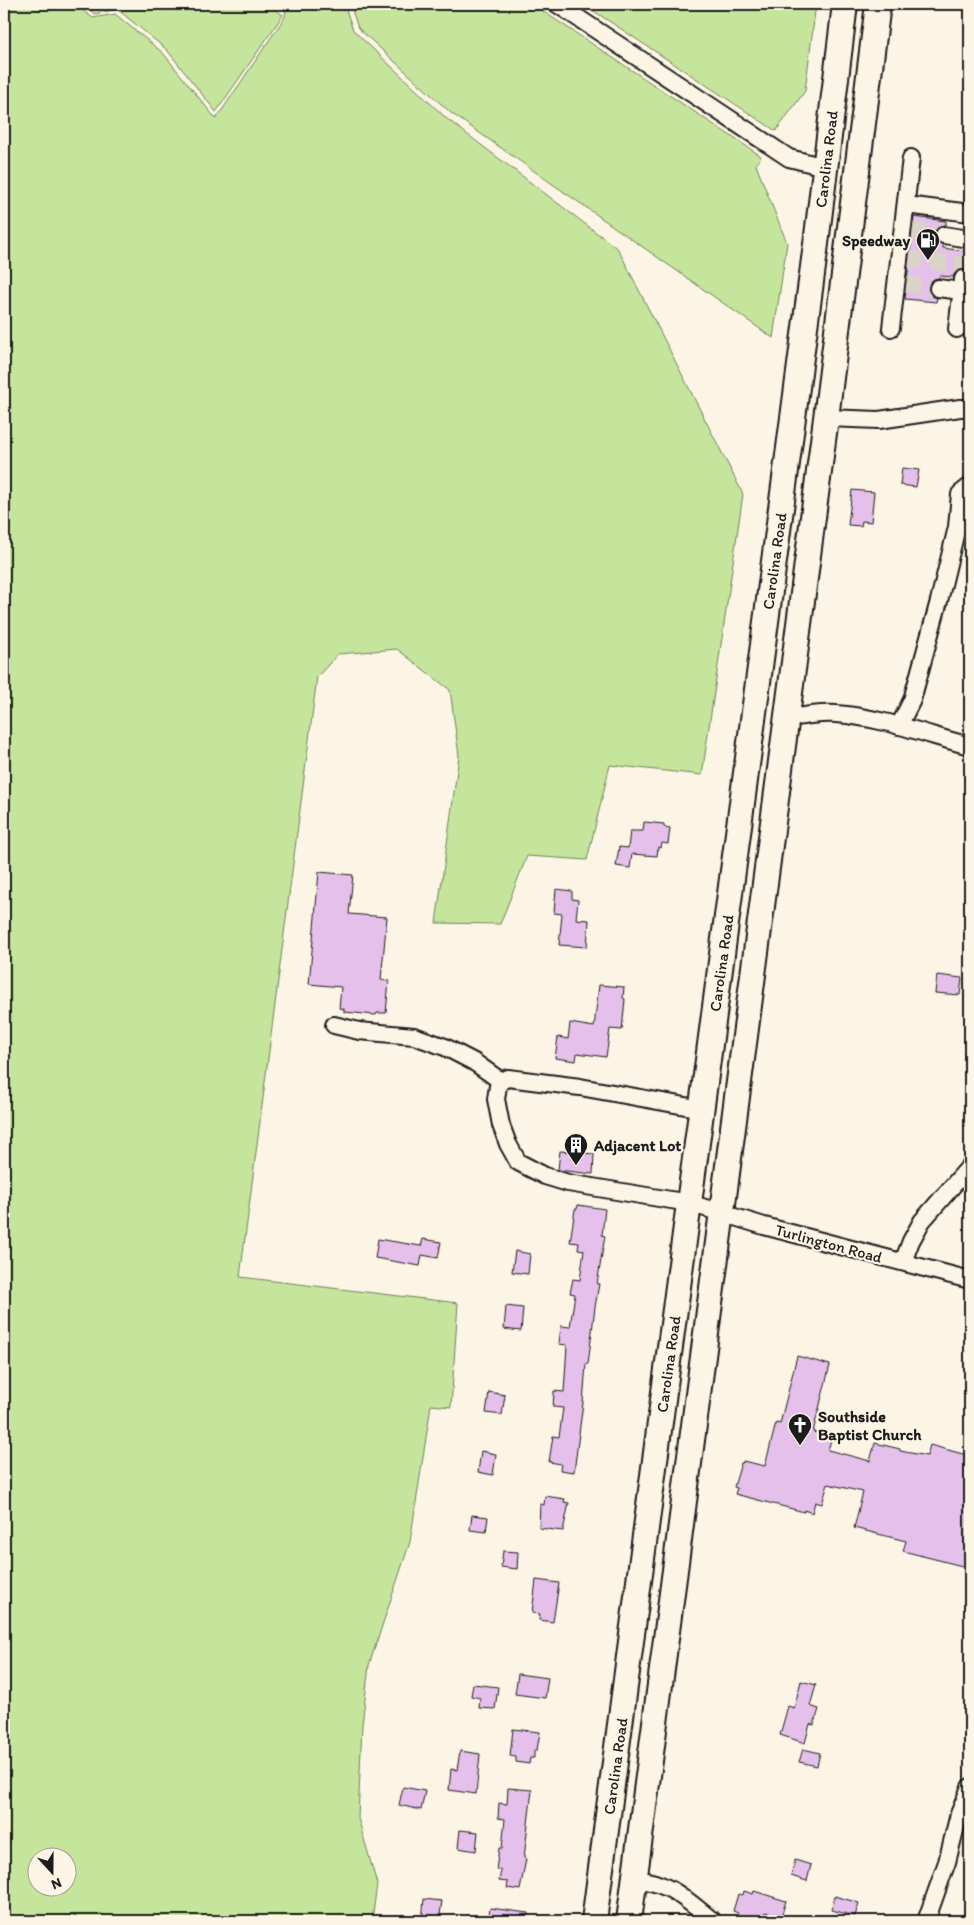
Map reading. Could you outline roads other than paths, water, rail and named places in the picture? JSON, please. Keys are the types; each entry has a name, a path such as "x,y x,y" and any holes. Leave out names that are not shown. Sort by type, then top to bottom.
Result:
{"highway":[{"name":"Carolina Road","path":"594,1921 815,254 845,4"},
{"name":"Carolina Road","path":"628,1921 826,418 878,4"},
{"path":"826,157 860,151"}],"street":[{"path":"558,4 789,158 826,157"},
{"path":"891,328 900,284 907,230 906,205 911,158"},
{"path":"906,205 970,213"},
{"path":"944,235 969,241"},
{"path":"938,288 962,285 957,329"},
{"path":"826,418 879,420 970,408"},
{"path":"899,726 912,700 939,600 957,527 960,494 970,486"},
{"path":"786,719 807,715 849,715 899,726 970,746"},
{"path":"334,1025 359,1031 414,1036 445,1047 474,1062 501,1081 508,1078 580,1087 702,1109"},
{"name":"Turlington Road","path":"501,1081 498,1086 496,1099 501,1124 508,1144 518,1162 544,1176 568,1183 689,1202 764,1226 970,1280"},
{"path":"903,1262 911,1241 922,1222 970,1166"},
{"path":"926,1921 947,1862 959,1814 970,1787"},
{"path":"634,1879 647,1880 666,1886 713,1921"}],"tunnel":[{"path":"910,230 944,235"},
{"path":"963,276 967,251"},
{"path":"907,259 965,265"},
{"path":"904,284 938,288"}],"place":[{"name":"Speedway","path":"928,261"},
{"name":"Adjacent Lot","path":"576,1166"},
{"name":"Southside Baptist Church","path":"800,1446"}]}
